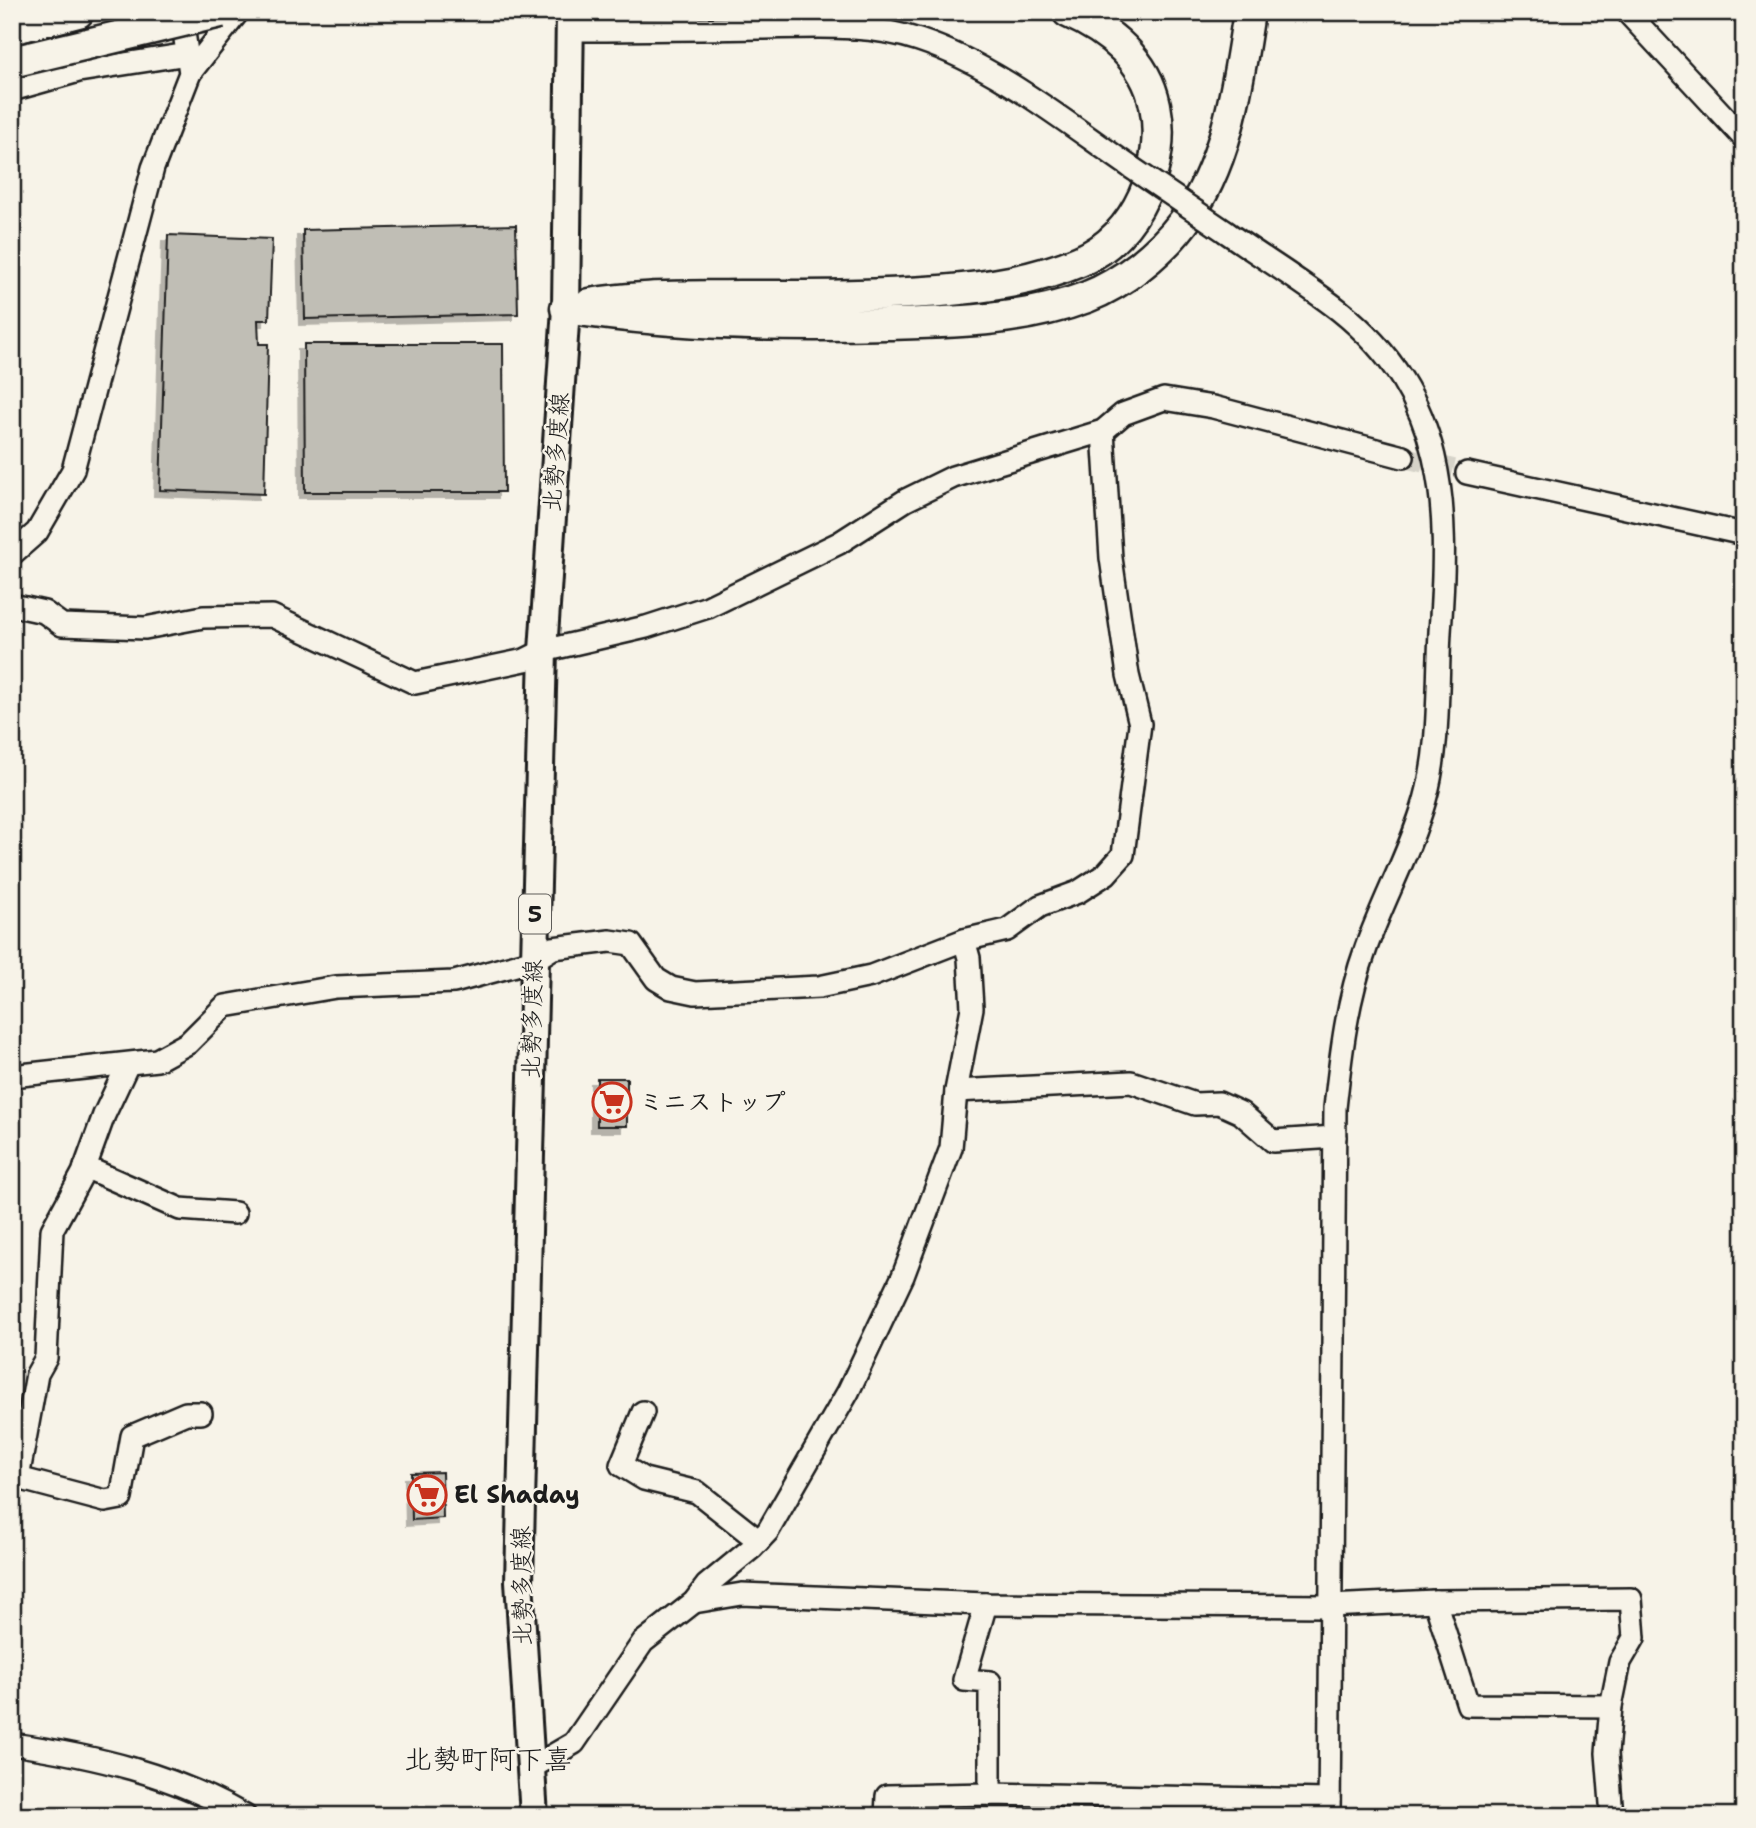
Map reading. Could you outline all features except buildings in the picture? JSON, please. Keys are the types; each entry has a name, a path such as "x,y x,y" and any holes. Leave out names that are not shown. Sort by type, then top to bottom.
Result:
{"highway":[{"path":"12,29 78,12"},
{"path":"12,62 221,12"},
{"path":"566,308 630,297 851,296 983,287 1040,276 1083,260 1110,242 1139,205 1154,172 1159,146 1158,120 1153,95 1127,51 1106,33 1068,12"},
{"path":"566,308 630,318 805,326 999,319 1088,296 1119,280 1152,255 1183,224 1203,191 1232,109 1249,12"}],"main road":[{"name":"北勢多度線","path":"534,1816 519,1581 543,651 566,308 570,21"}],"street":[{"path":"181,12 189,64"},
{"path":"12,554 37,532 73,470 153,168 189,64 238,12"},
{"path":"1628,12 1744,138"},
{"path":"570,21 871,29 919,40 963,59 1013,87 1339,311 1373,342 1404,382 1425,425 1440,475 1445,513 1445,554 1433,752 1426,797 1410,846 1366,948 1345,1017 1335,1137 1328,1606 1329,1808 990,1794 887,1796 886,1816"},
{"path":"12,90 79,71 189,64"},
{"path":"12,605 44,612 62,625 145,628 203,617 272,616 415,683 525,660 543,651 646,626 708,607 839,543 906,500 953,477 1103,431 1123,414 1164,399 1213,407 1402,457"},
{"path":"12,1076 157,1060 188,1043 225,1006 336,987 454,982 534,960 553,948 610,941 631,944 656,979 671,988 695,993 819,987 871,976 964,940 1007,930 1040,906 1078,892 1106,874 1123,855 1140,724 1128,675 1111,558 1103,431"},
{"path":"1467,474 1744,534"},
{"path":"531,1768 574,1743 643,1642 694,1602 707,1585 759,1541 817,1449 903,1276 951,1148 956,1091 972,1008 969,958 964,940"},
{"path":"128,1064 104,1115 85,1167 52,1230 46,1358 37,1374 15,1478 104,1501 121,1498 132,1436 186,1413 201,1413"},
{"path":"956,1091 1131,1082 1195,1104 1219,1103 1241,1114 1273,1141 1335,1137"},
{"path":"85,1167 180,1209 235,1213"},
{"path":"643,1412 621,1465 644,1479 697,1492 759,1541"},
{"path":"694,1602 742,1594 986,1604 1328,1606 1435,1601 1630,1599 1634,1638 1620,1662 1611,1706 1607,1753 1612,1816"},
{"path":"1435,1601 1468,1705 1611,1706"},
{"path":"986,1604 964,1679 990,1682 990,1794"},
{"path":"12,1744 103,1758 214,1798 245,1816"}],"tunnel":[{"path":"1403,457 1467,473"}],"place":[{"name":"ミニストップ","path":"612,1102"},
{"name":"El Shaday","path":"427,1495"}],"district":[{"name":"北勢町阿下喜","path":"488,1759"}]}
